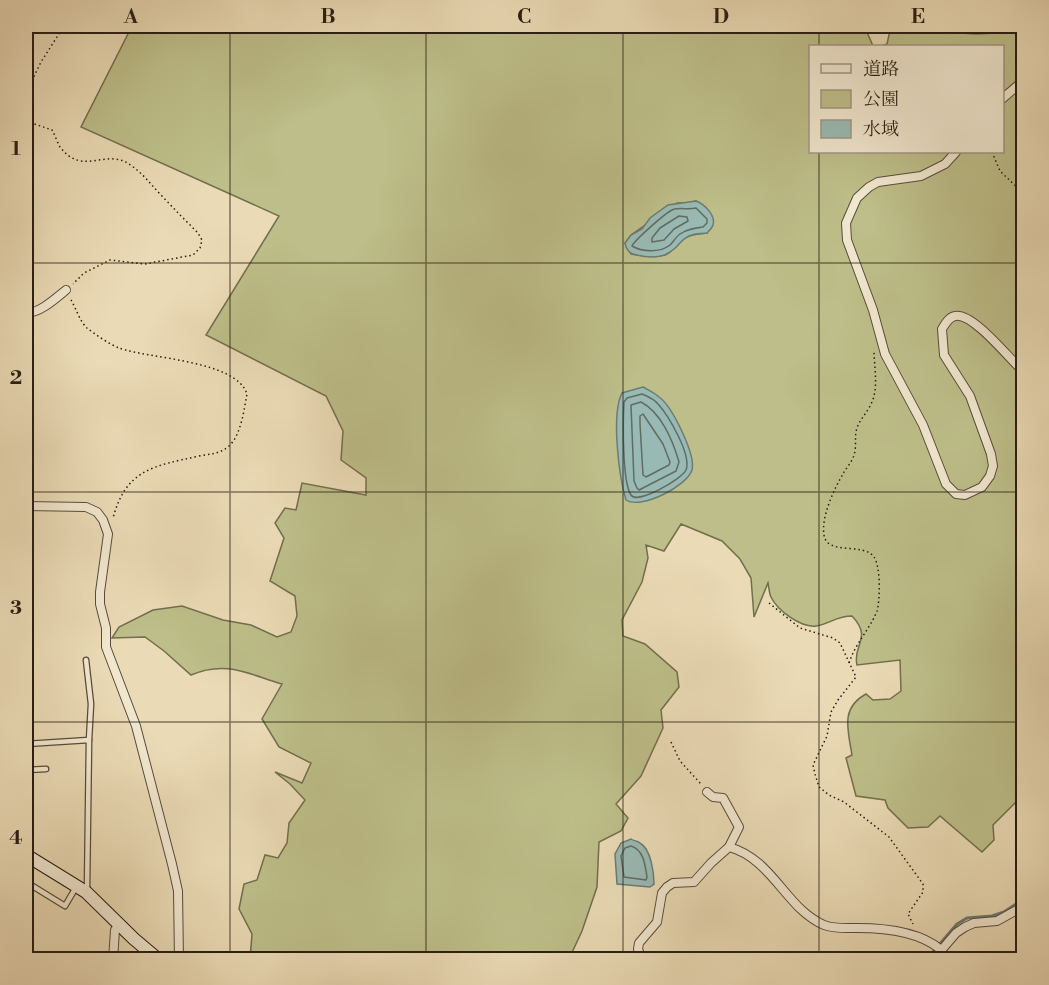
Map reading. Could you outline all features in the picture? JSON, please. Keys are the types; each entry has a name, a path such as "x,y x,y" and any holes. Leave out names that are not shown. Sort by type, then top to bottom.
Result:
{"main road":[{"path":"26,855 82,889 159,960"}],"street":[{"path":"948,26 986,30 1023,26"},
{"path":"1004,97 1023,80"},
{"path":"955,153 945,164 921,176 878,182 869,187 857,198 846,223 847,240 873,310 885,354 923,426 946,484 956,494 965,495 982,488 993,466 991,454 970,396 944,355 942,329 954,316 964,316 988,334 1023,372"},
{"path":"26,313 29,314 42,308 66,290"},
{"path":"26,506 86,507 97,512 108,534 100,592 100,604 106,628 106,647 136,726 172,864 178,891 179,960"},
{"path":"642,960 638,949 639,943 657,922 662,894 667,887 673,883 694,882 729,847 739,827 723,798 713,797 707,792"},
{"path":"729,847 766,868 803,910 814,920 826,926 885,930 922,937 937,947"},
{"path":"933,960 937,947 965,927 974,923 997,921 1023,906"},
{"path":"113,960 116,930 120,923"}],"lane":[{"path":"26,882 65,906 82,889 91,704 86,660"},
{"path":"26,744 89,740"},
{"path":"26,771 46,769"}],"path":[{"path":"26,93 41,62 64,26"},
{"path":"26,121 52,130 59,145 70,158 82,162 118,158 127,162 143,174 202,240 200,248 193,255 145,264 110,260 84,273 66,290 85,327 117,347 223,372 239,381 247,394 236,436 230,445 219,453 151,468 129,482 118,499 108,534"},
{"path":"992,153 1000,171 1023,194"},
{"path":"849,664 858,641 877,610 878,565 874,556 864,549 852,550 834,546 828,543 824,536 832,496 855,455 857,428 872,404 875,388 874,350"},
{"path":"769,603 800,628 832,638 840,643 856,677 831,712 827,736 813,765 814,774 819,787 844,802 890,837 923,884 923,892 908,914 922,937"},
{"path":"671,742 680,761 698,778 707,792"}],"green space":[{"path":"132,26 861,26 866,30 873,45 809,45 809,153 1004,153 1004,45 884,45 887,44 891,26 1023,26 1024,799 1019,799 993,825 994,840 982,852 940,816 928,827 908,828 888,808 885,800 856,796 846,758 852,755 848,728 849,713 852,706 866,694 873,700 890,699 901,691 900,660 857,665 861,630 852,616 816,626 803,624 778,607 771,597 768,583 754,617 751,578 740,559 722,541 681,524 664,551 646,545 648,558 642,582 622,620 623,636 645,644 677,672 679,687 661,710 663,728 641,776 616,804 628,818 621,831 599,842 597,887 582,931 569,959 250,959 252,934 239,909 244,884 257,880 265,855 278,858 287,843 289,823 305,800 275,772 302,783 311,763 279,747 262,719 282,684 237,670 215,669 191,675 145,637 112,638 119,627 153,610 182,606 223,620 251,625 277,637 291,632 297,616 295,596 270,581 284,538 275,523 285,508 296,510 302,483 366,495 366,478 341,460 343,431 326,396 206,335 279,216 81,127","holes":["696,201 707,233 686,237 670,252 661,256 631,254 625,243 631,235 677,203"]}],"water":[{"path":"696,201 706,207 713,217 713,225 707,233 689,236 670,252 661,256 642,256 632,254 627,250 625,243 631,235 642,229 650,218 668,205"},
{"path":"643,387 656,394 664,402 676,420 687,443 692,470 682,483 663,495 642,502 633,502 626,500 621,477 617,446 617,415 622,393"},
{"path":"631,839 639,842 647,850 654,884 650,887 617,884 615,854 621,843"}],"waterway":[{"path":"926,960 957,924 967,918 992,916 1004,912 1024,899"}]}
